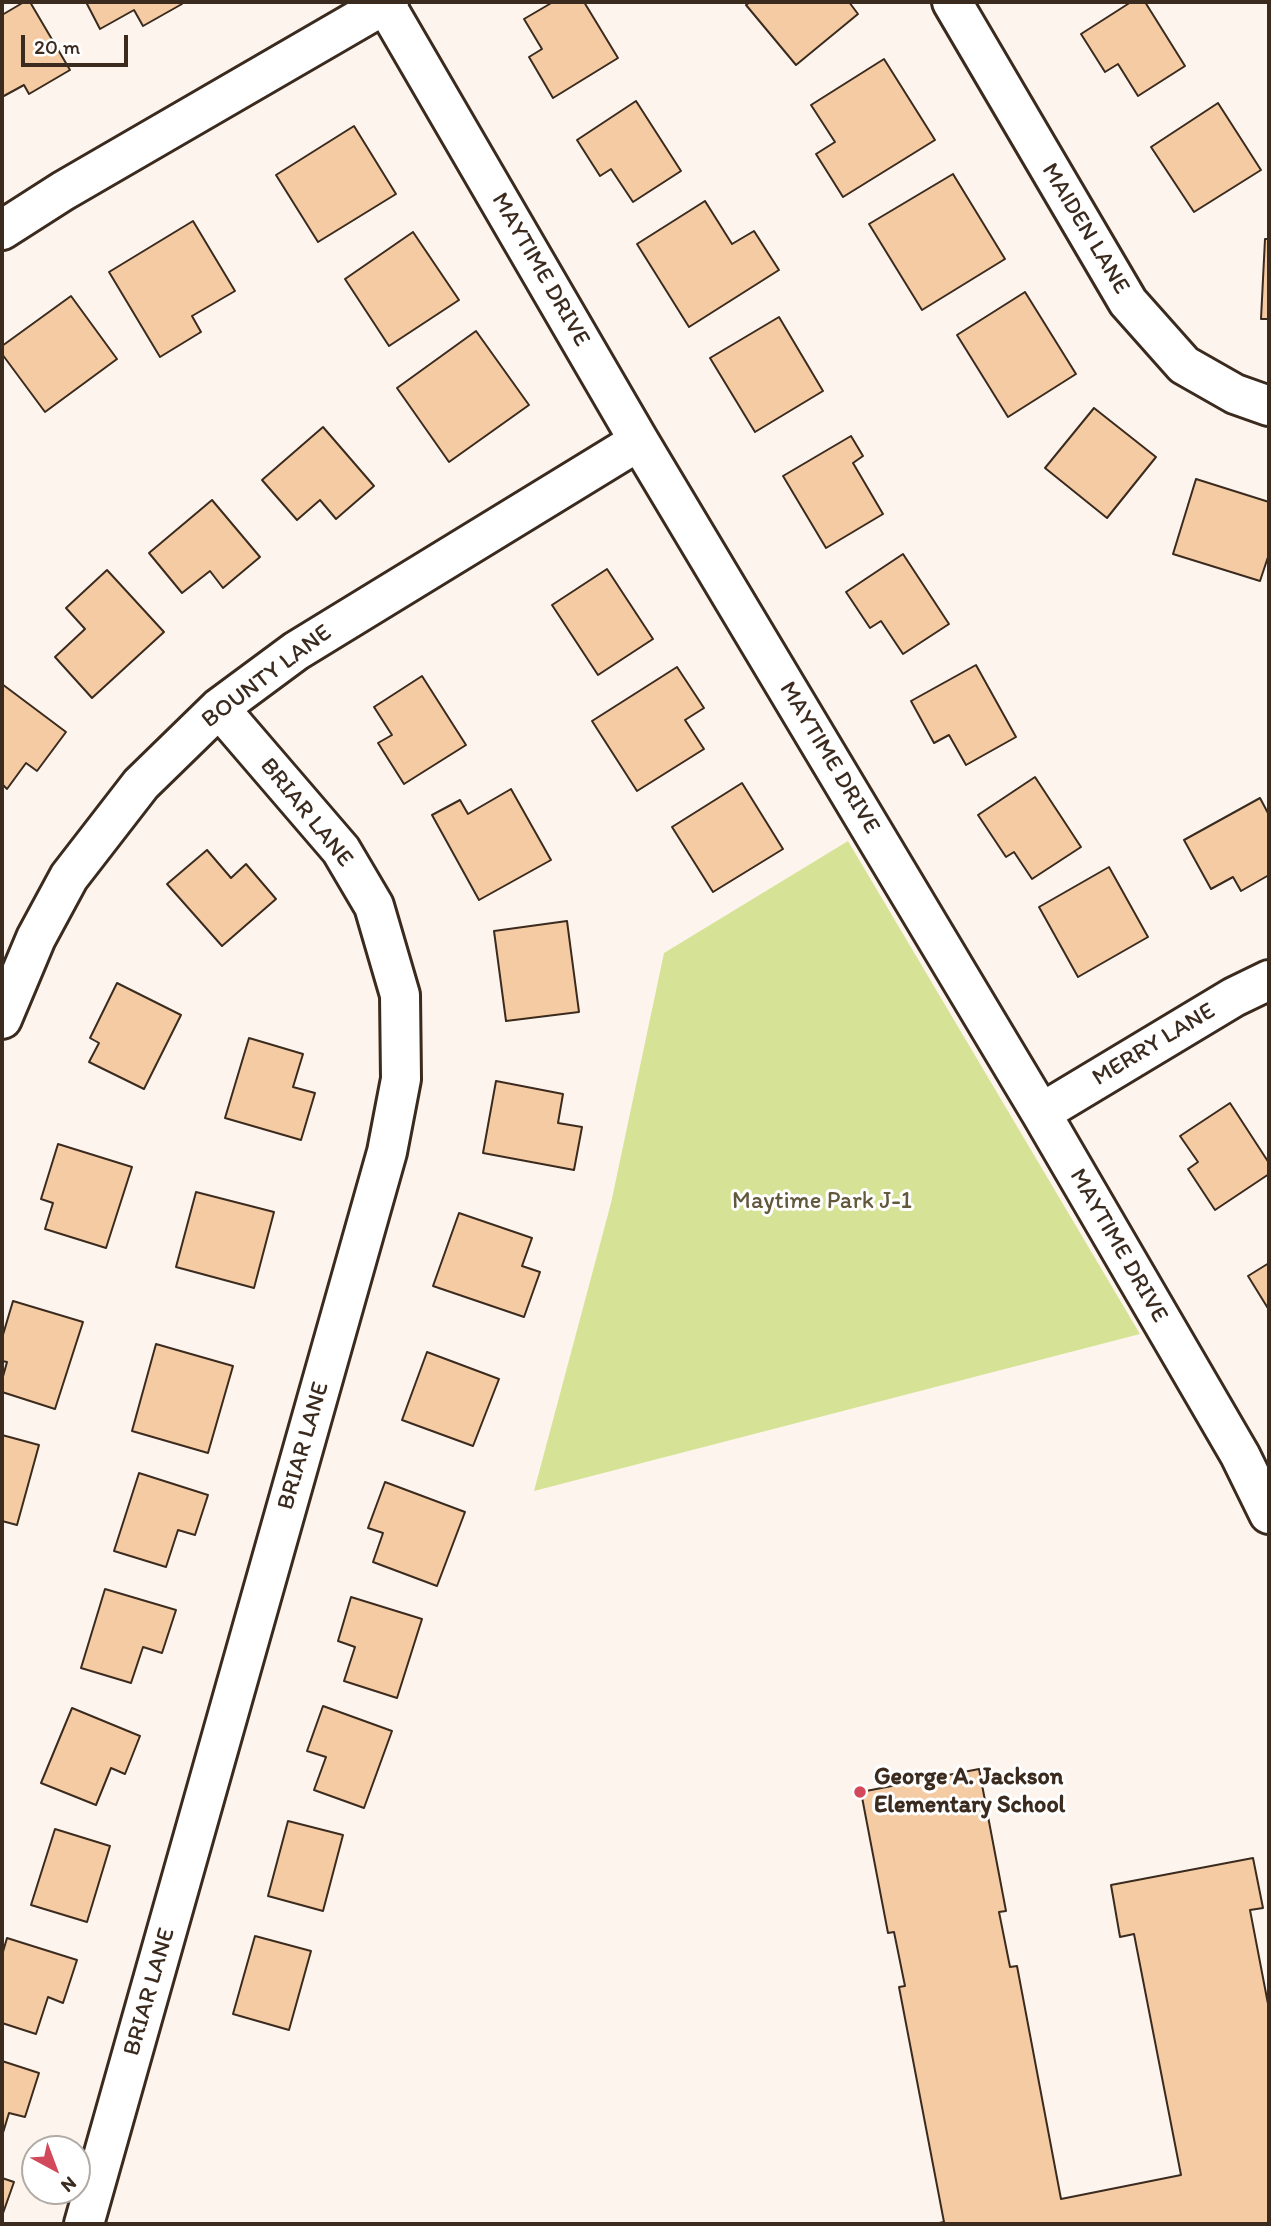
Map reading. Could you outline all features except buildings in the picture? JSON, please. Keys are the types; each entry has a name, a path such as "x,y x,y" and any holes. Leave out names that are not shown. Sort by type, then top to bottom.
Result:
{"street":[{"name":"MAIDEN LANE","path":"952,2 1128,302 1184,365 1235,394 1269,406"},
{"path":"2,230 144,143 387,3"},
{"name":"MAYTIME DRIVE","path":"387,3 639,441 1041,1113 1240,1455 1269,1514"},
{"name":"BOUNTY LANE","path":"2,1019 36,938 69,877 141,784 219,708 296,651 639,441"},
{"name":"BRIAR LANE","path":"84,2224 387,1152 401,1079 400,995 374,906 341,850 219,708"},
{"name":"MERRY LANE","path":"1041,1113 1234,997 1269,980"}],"green space":[{"name":"Maytime Park J-1","path":"848,841 1140,1334 534,1491 611,1203 664,953"}],"place":[{"name":"George A. Jackson Elementary School","path":"860,1792"}]}
